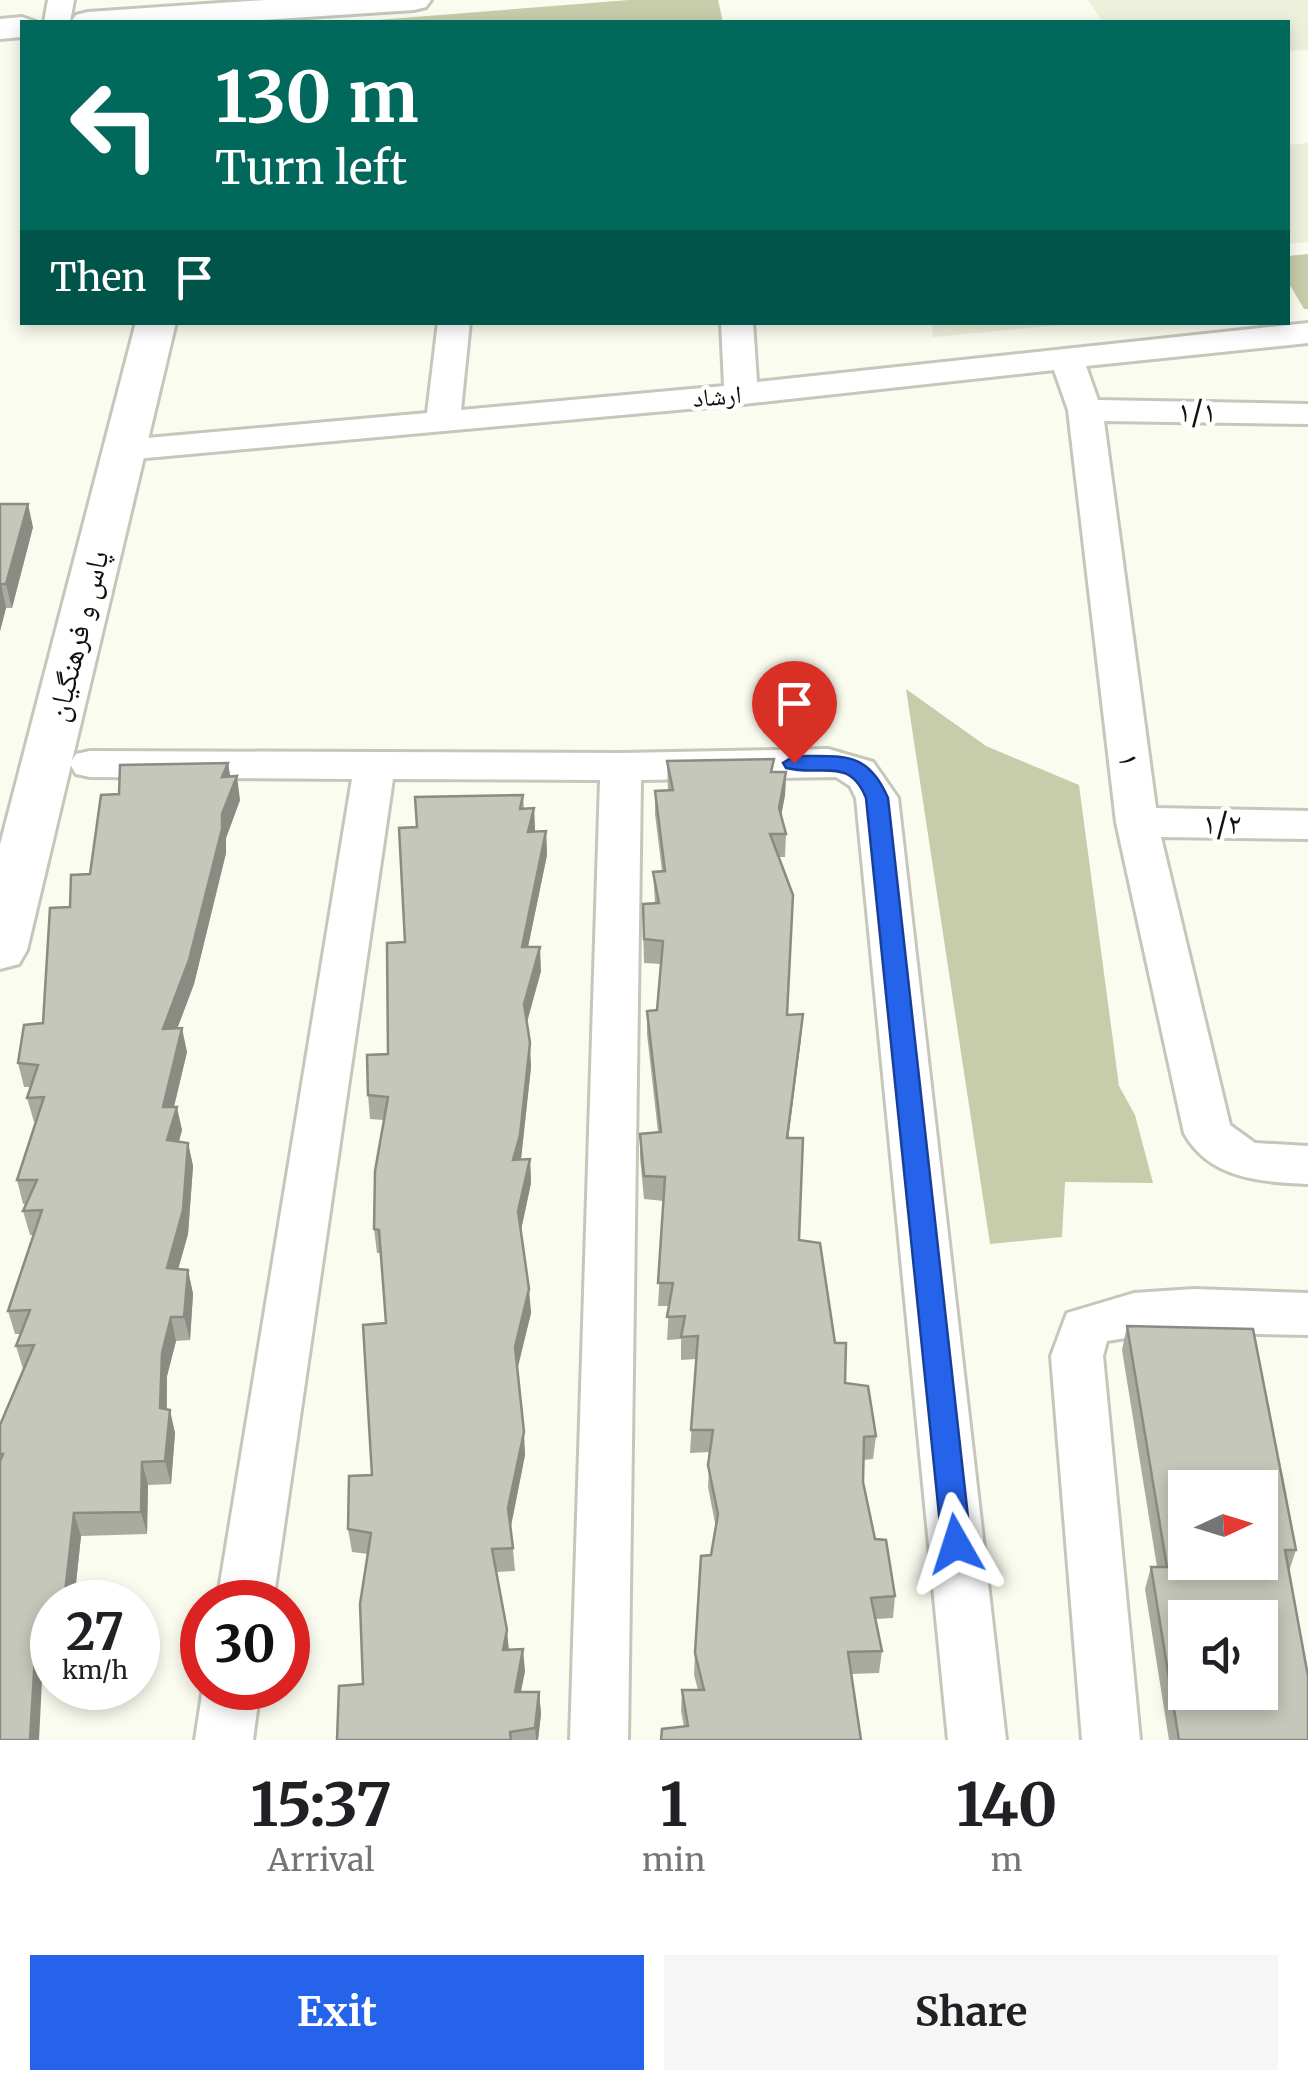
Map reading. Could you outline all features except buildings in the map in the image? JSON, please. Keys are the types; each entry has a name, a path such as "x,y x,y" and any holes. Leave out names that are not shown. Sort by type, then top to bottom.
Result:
{"street":[{"path":"160,20 232,18 414,0"},
{"name":"پاس و فرهنگیان","path":"0,950 155,325"},
{"path":"443,420 454,325"},
{"path":"737,325 741,394"},
{"name":"ارشاد","path":"124,450 741,394 1308,333"},
{"name":"۱","path":"1068,360 1085,410 1136,822 1208,1133 1224,1151 1250,1162 1308,1165"},
{"name":"۱/۱","path":"1085,410 1308,414"},
{"path":"90,764 621,767 828,762 851,765 868,777 877,798 977,1740"},
{"path":"248,1580 374,767"},
{"path":"599,1740 621,767"},
{"name":"۱/۲","path":"1136,822 1308,826"},
{"path":"1110,1740 1077,1356 1085,1328 1107,1317 1143,1312 1308,1314"},
{"path":"224,1740 229,1710"}],"shaded area":[{"path":"1088,0 1308,0 1308,50 1290,51 1290,20 1102,20"},
{"path":"1308,143 1308,242 1290,244 1290,145"},
{"path":"932,325 1061,325 933,337"}],"green space":[{"path":"629,0 718,0 723,20 376,20"},
{"path":"1308,254 1308,309 1304,309 1290,285 1290,256"},
{"path":"906,689 986,746 1079,785 1119,1086 1135,1115 1153,1183 1065,1182 1062,1237 990,1244"}],"route":[{"path":"794,763 851,765 868,777 877,798 956,1544"}]}
